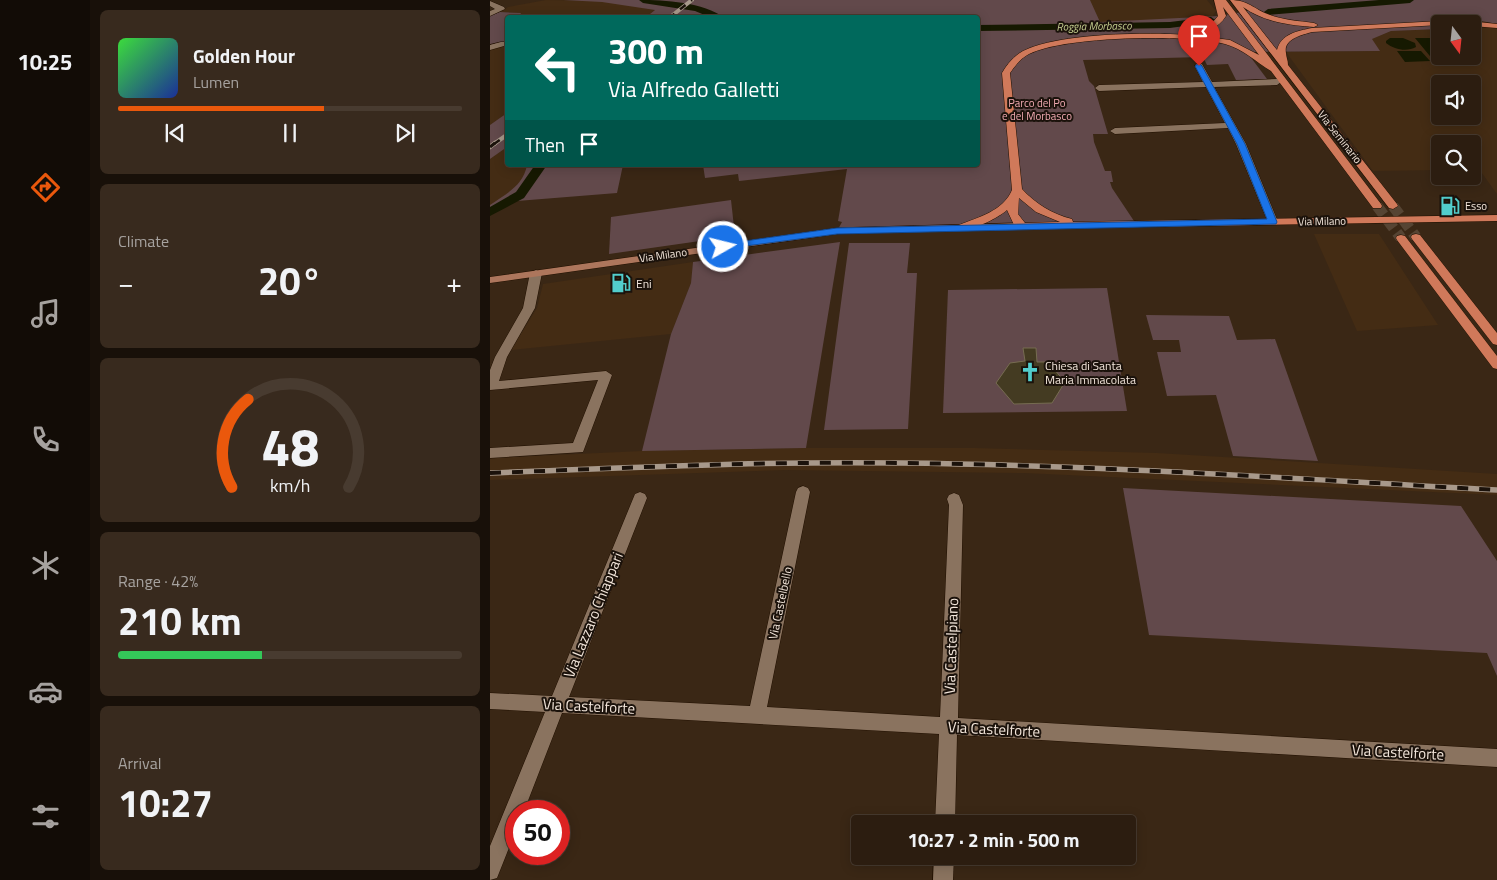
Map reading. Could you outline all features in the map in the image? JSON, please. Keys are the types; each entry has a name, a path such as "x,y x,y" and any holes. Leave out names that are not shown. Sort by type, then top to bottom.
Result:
{"main road":[{"path":"1162,37 1197,32 1213,26 1222,16 1220,0"},
{"name":"Via Seminario","path":"1220,0 1377,206"},
{"name":"Via Seminario","path":"1234,0 1393,206"},
{"path":"1239,0 1255,13 1284,22 1318,25 1369,25"},
{"path":"1287,68 1281,46 1283,43 1295,34 1324,28 1459,22 1497,26"},
{"path":"1026,201 1030,216 1029,221 1023,226 1016,222 1012,216 1012,201 1016,190 1006,73 1010,65 1026,53 1054,44 1079,40 1162,37 1199,38 1229,43 1249,51 1273,69"},
{"path":"1016,190 1026,201 1047,214 1086,225"},
{"path":"963,227 995,215 1012,201"},
{"name":"Via Milano","path":"490,280 837,231 963,227 1497,218"},
{"path":"1416,237 1497,341"},
{"path":"1400,238 1497,365"}],"street":[{"path":"490,3 501,9 490,14"},
{"path":"490,48 501,44"},
{"path":"1199,66 1241,144 1273,222"},
{"path":"1099,88 1277,82"},
{"path":"1115,130 1231,126"},
{"path":"490,452 578,448 606,375 490,386 495,357 528,308 536,274"},
{"name":"Via Castelbello","path":"757,715 803,492"},
{"name":"Via Lazzaro Chiappari","path":"490,871 640,498"},
{"name":"Via Castelpiano","path":"945,815 956,505 954,499"},
{"name":"Via Castelforte","path":"490,701 1497,758"},
{"path":"943,880 944,865"}],"shaded area":[{"path":"546,0 604,1 655,10 649,15 520,15 520,13 500,12 508,7"},
{"path":"832,0 1207,0 1216,11 1204,28 980,18 980,15 832,15"},
{"path":"1481,21 1497,24 1497,194 1481,172 1481,135 1431,135 1431,170 1373,171 1286,52 1379,51 1371,39 1391,31 1431,29 1431,65 1481,65"},
{"path":"1390,38 1403,38 1415,43 1416,47 1405,50 1397,49 1386,43"},
{"path":"1415,38 1431,38 1431,57"},
{"path":"505,42 505,114 490,125 490,46"},
{"path":"1397,51 1421,51 1430,61 1405,62"},
{"path":"505,148 505,167 527,167 523,190 490,209 490,159"},
{"path":"1314,234 1379,234 1438,325 1357,331"},
{"path":"693,262 691,283 671,334 511,350 537,308 543,284"},
{"path":"806,448 974,448 1157,453 1497,474 1497,495 1024,473 786,470 490,480 490,458 642,451"}],"green space":[{"name":"Parco del Po e del Morbasco","path":"563,0 1090,0 1100,22 1219,16 1248,11 1240,0 1497,0 1497,24 1481,21 1481,15 1431,15 1431,29 1391,31 1372,39 1380,51 1249,52 1249,55 1267,79 1236,80 1228,64 1207,65 1203,57 1083,60 1089,81 1094,86 1108,134 1093,134 1094,142 1105,171 1111,171 1113,182 1110,182 1112,188 1136,224 837,231 842,222 838,221 847,169 739,181 738,174 705,178 703,167 980,167 980,15 649,15 655,10 602,2"},
{"path":"500,12 521,13 520,15 505,15 505,42 490,46 490,16"},
{"path":"505,114 505,148 490,159 490,125"},
{"path":"526,167 623,167 617,193 517,201 490,214 490,205 518,184"},
{"path":"731,200 735,236 609,254 611,217"},
{"path":"840,242 806,448 642,451 671,334 691,283 693,262"},
{"path":"849,243 910,243 907,273 917,273 908,429 824,430"},
{"path":"1107,288 1127,411 943,413 948,290"},
{"path":"1146,315 1229,316 1237,340 1275,339 1318,461 1233,456 1216,395 1167,396 1157,352 1181,352 1179,340 1153,340"},
{"path":"1123,488 1461,506 1497,561 1497,676 1487,653 1149,635"}],"building":[{"name":"Chiesa di Santa Maria Immacolata","path":"1023,348 1036,348 1037,362 1048,362 1065,382 1052,403 1014,404 996,383 1010,363 1025,361"}],"waterway":[{"name":"Roggia Morbasco","path":"643,0 697,9 713,15"},
{"name":"Roggia Morbasco","path":"1268,12 1410,0"},
{"name":"Roggia Morbasco","path":"980,28 1170,25 1211,20"},
{"path":"490,212 520,195 540,167"}],"tunnel":[{"path":"1377,206 1401,238"},
{"path":"1393,206 1416,237"}],"railway":[{"path":"673,15 692,0"},
{"path":"494,144 505,136"},
{"path":"490,147 495,143"},
{"path":"490,473 746,464 975,464 1273,477 1497,490"}],"place":[{"name":"Esso","path":"1450,206"},
{"name":"Eni","path":"621,283"},
{"name":"Chiesa di Santa Maria Immacolata","path":"1030,372"}],"route":[{"path":"723,247 837,231 1273,222 1241,144 1199,66"}]}
